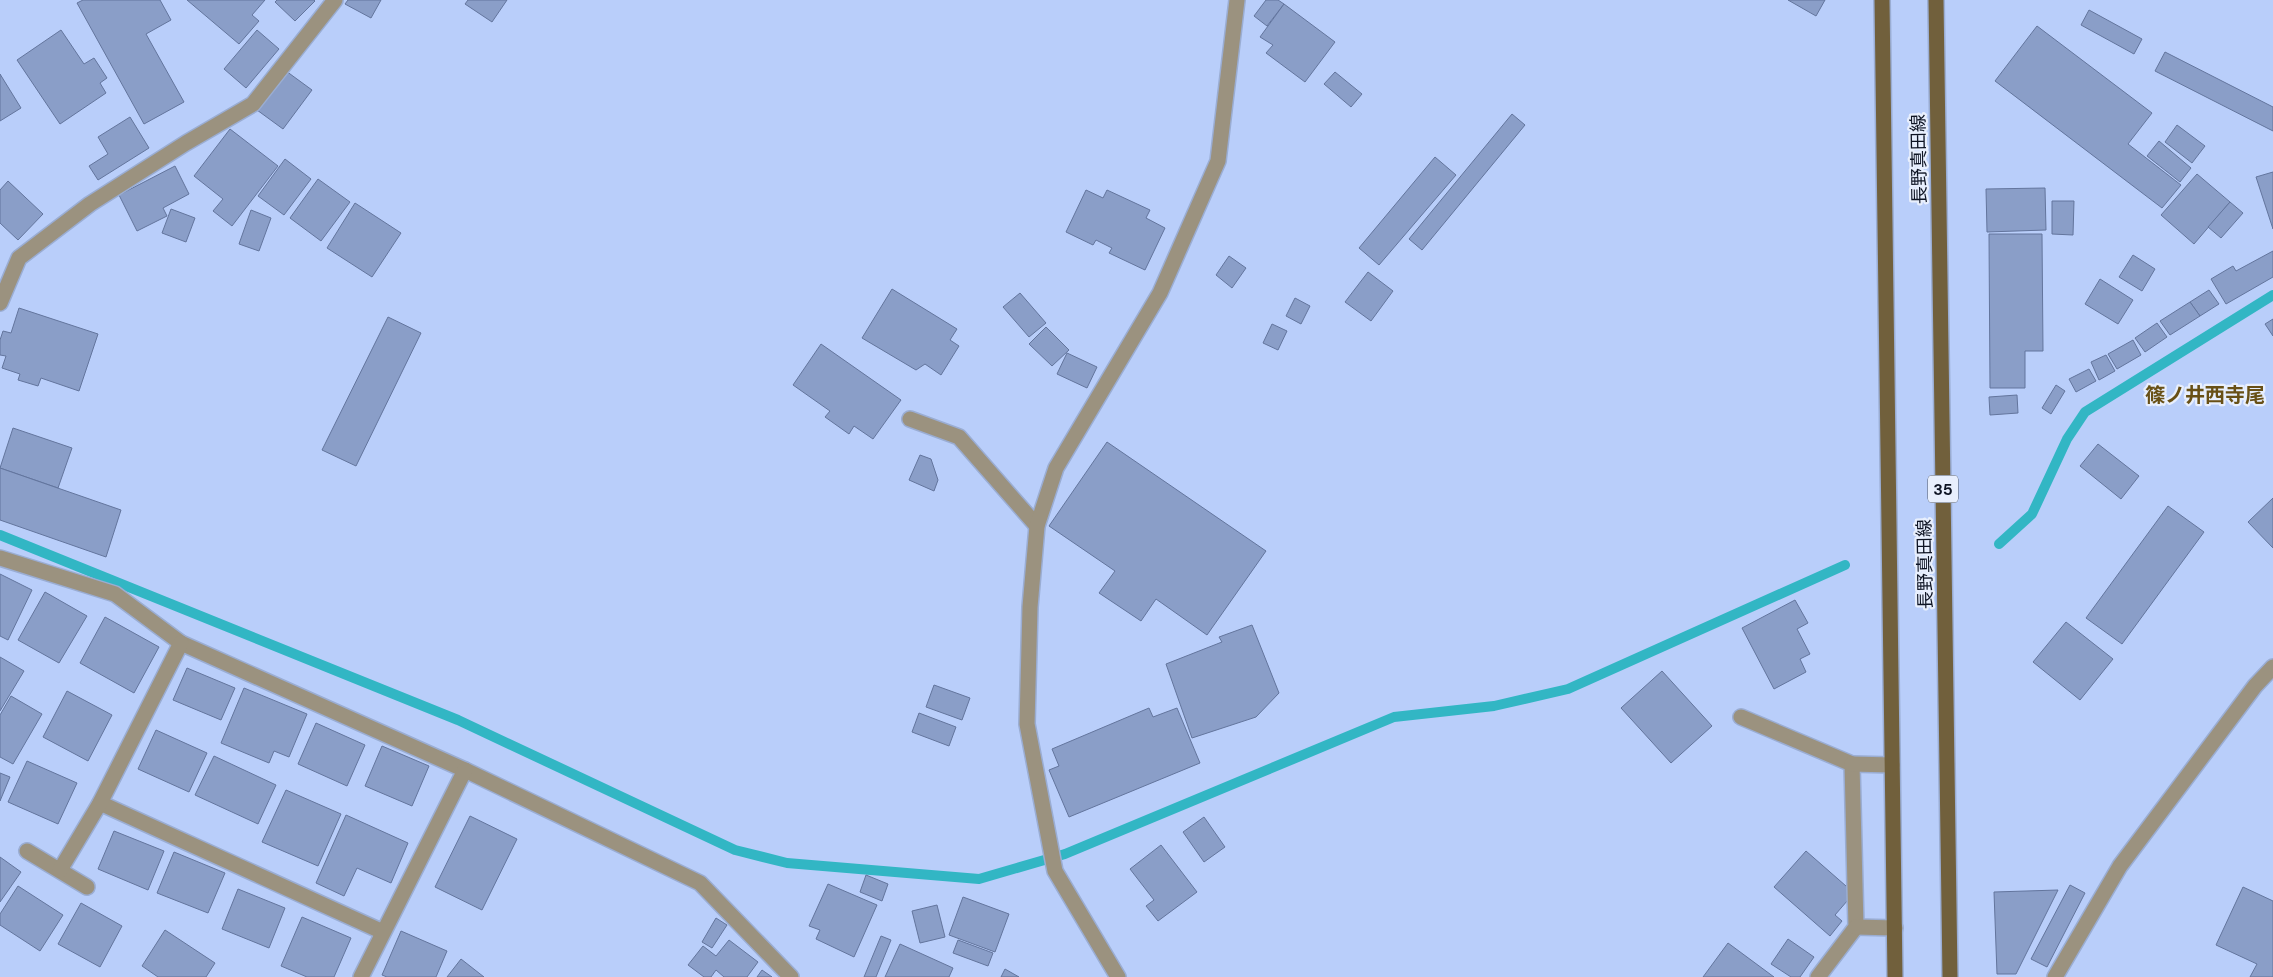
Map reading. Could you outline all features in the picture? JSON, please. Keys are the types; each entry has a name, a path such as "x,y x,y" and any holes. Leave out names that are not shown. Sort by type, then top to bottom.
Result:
{"main road":[{"name":"長野真田線","path":"1882,0 1895,977"},
{"name":"長野真田線","path":"1936,0 1950,977"}],"street":[{"path":"0,303 19,258 90,204 186,143 253,104 335,0"},
{"path":"1118,977 1055,871 1027,724 1030,607 1038,526 1056,468 1160,293 1218,161 1237,0"},
{"path":"910,419 959,437 1038,526"},
{"path":"0,558 115,594 181,643 465,770 700,883 791,977"},
{"path":"60,870 100,802 181,643"},
{"path":"2056,977 2120,866 2255,686 2273,667"},
{"path":"1741,717 1852,764 1892,765"},
{"path":"1818,977 1856,927 1852,764"},
{"path":"361,977 465,770"},
{"path":"100,802 383,932"},
{"path":"26,850 87,886"},
{"path":"1856,927 1895,928"}],"building":[{"path":"83,0 160,0 171,20 146,34 184,102 144,124 77,3"},
{"path":"187,0 265,0 252,15 259,21 239,44"},
{"path":"277,0 315,1 295,21 275,2"},
{"path":"348,0 381,0 371,18 345,4"},
{"path":"468,0 507,0 492,22 465,4"},
{"path":"1266,0 1278,0 1284,4 1267,26 1254,16"},
{"path":"1788,0 1825,0 1816,16"},
{"path":"1284,4 1335,42 1305,82 1266,53 1273,45 1260,37"},
{"path":"2089,10 2142,39 2134,54 2081,25"},
{"path":"2037,26 2152,113 2128,144 2181,185 2162,208 1995,81"},
{"path":"61,30 84,64 94,58 107,78 100,83 106,93 60,124 17,60"},
{"path":"257,30 279,49 246,88 224,69"},
{"path":"2165,52 2273,107 2273,131 2155,71"},
{"path":"286,71 312,90 283,129 257,110"},
{"path":"1335,72 1362,94 1351,107 1324,84"},
{"path":"0,74 21,108 0,121"},
{"path":"1512,114 1525,125 1422,250 1409,239"},
{"path":"130,117 149,148 98,180 89,166 108,154 98,137"},
{"path":"2177,125 2205,146 2192,163 2165,142"},
{"path":"230,129 278,166 232,226 213,211 223,199 194,176"},
{"path":"2159,141 2191,168 2180,182 2147,156"},
{"path":"1435,157 1456,175 1379,265 1359,248"},
{"path":"285,159 311,179 284,215 258,196"},
{"path":"175,166 189,194 163,208 167,216 137,231 119,195"},
{"path":"2273,172 2273,229 2256,177"},
{"path":"2197,174 2230,202 2194,244 2161,215"},
{"path":"318,179 350,202 321,241 290,218"},
{"path":"8,181 43,214 18,240 0,223 0,190"},
{"path":"2045,188 2046,230 1987,232 1986,189"},
{"path":"1086,190 1103,198 1107,190 1150,210 1146,218 1165,228 1145,270 1109,253 1112,248 1096,240 1093,245 1066,232"},
{"path":"2052,201 2074,201 2073,235 2052,234"},
{"path":"2230,202 2243,213 2221,238 2208,227"},
{"path":"355,203 401,233 372,277 327,248"},
{"path":"171,209 195,218 186,242 162,233"},
{"path":"251,210 271,218 259,251 239,244"},
{"path":"1989,234 2042,234 2043,351 2025,351 2025,388 1990,388"},
{"path":"2273,251 2273,277 2226,304 2211,279 2233,266 2236,271"},
{"path":"2133,255 2155,269 2142,291 2119,277"},
{"path":"1229,256 1246,268 1232,288 1216,275"},
{"path":"1368,272 1393,291 1371,321 1345,302"},
{"path":"2100,279 2133,300 2118,324 2085,304"},
{"path":"892,289 957,329 950,340 959,346 941,375 925,364 916,370 862,338"},
{"path":"2209,290 2219,304 2200,316 2190,302"},
{"path":"1020,293 1046,323 1029,337 1003,307"},
{"path":"1295,298 1310,306 1301,324 1286,316"},
{"path":"2190,302 2200,316 2170,335 2160,321"},
{"path":"19,308 98,334 79,391 41,378 38,386 18,380 20,374 2,368 6,356 0,355 0,340 3,331 11,333"},
{"path":"388,317 421,333 356,466 322,450"},
{"path":"2273,319 2273,336 2265,324"},
{"path":"2157,323 2167,337 2145,352 2135,338"},
{"path":"1272,324 1287,331 1278,350 1263,343"},
{"path":"1046,327 1069,350 1052,366 1029,344"},
{"path":"2133,340 2141,355 2117,369 2108,354"},
{"path":"821,344 901,400 873,439 854,426 849,434 825,417 830,411 793,385"},
{"path":"1067,353 1097,367 1087,388 1057,374"},
{"path":"2106,355 2115,371 2099,380 2091,362"},
{"path":"2089,369 2096,381 2076,392 2069,379"},
{"path":"2056,385 2065,391 2051,414 2042,408"},
{"path":"2017,395 2018,413 1990,415 1989,397"},
{"path":"13,428 72,448 58,488 0,468"},
{"path":"1107,442 1266,551 1207,635 1156,599 1141,621 1099,593 1115,571 1049,526"},
{"path":"2098,444 2139,476 2121,499 2080,466"},
{"path":"920,455 931,459 938,480 934,491 909,480"},
{"path":"0,468 121,510 106,557 0,520"},
{"path":"2273,498 2273,548 2248,522"},
{"path":"2168,506 2204,532 2122,644 2086,618"},
{"path":"0,574 32,590 8,640 0,636"},
{"path":"45,592 87,616 59,663 18,640"},
{"path":"1795,600 1808,623 1797,629 1810,654 1800,659 1806,672 1774,689 1742,628"},
{"path":"105,617 159,647 134,693 80,663"},
{"path":"2066,622 2113,659 2080,700 2033,662"},
{"path":"1252,625 1279,693 1256,717 1192,738 1166,664 1222,642 1219,637"},
{"path":"0,657 24,671 0,711"},
{"path":"187,668 235,688 221,720 173,700"},
{"path":"1662,671 1712,726 1671,763 1621,708"},
{"path":"934,685 970,698 962,720 926,707"},
{"path":"244,688 307,714 289,757 274,751 269,763 221,743"},
{"path":"67,691 112,715 88,761 43,737"},
{"path":"11,696 42,714 13,764 0,757 0,715"},
{"path":"1149,708 1153,717 1177,708 1200,763 1069,817 1049,770 1059,766 1052,749"},
{"path":"919,713 956,727 949,746 912,732"},
{"path":"316,723 365,745 347,786 298,764"},
{"path":"156,730 207,753 189,792 138,769"},
{"path":"382,746 429,766 412,806 365,786"},
{"path":"214,756 276,785 258,824 195,795"},
{"path":"27,761 77,783 58,824 8,802"},
{"path":"0,773 10,777 0,801"},
{"path":"286,790 341,814 318,866 262,842"},
{"path":"346,815 408,843 391,883 357,868 344,896 316,883"},
{"path":"470,816 517,839 482,910 435,887"},
{"path":"1204,817 1225,847 1204,862 1183,832"},
{"path":"114,831 164,851 148,890 98,869"},
{"path":"1161,845 1197,892 1158,921 1146,906 1154,900 1130,869"},
{"path":"1806,851 1854,893 1835,915 1842,921 1830,936 1774,887"},
{"path":"174,852 225,873 208,913 157,893"},
{"path":"0,857 21,872 0,902"},
{"path":"866,875 888,884 882,901 860,892"},
{"path":"828,884 877,905 854,957 816,939 820,930 809,926"},
{"path":"2070,885 2085,893 2047,967 2031,959"},
{"path":"18,886 63,915 40,951 0,925 0,914"},
{"path":"2243,887 2273,901 2273,977 2250,977 2257,964 2216,945"},
{"path":"238,889 285,908 269,948 222,929"},
{"path":"2058,890 2016,974 1997,974 1994,892"},
{"path":"963,897 1009,914 995,952 949,935"},
{"path":"81,903 122,926 100,967 58,944"},
{"path":"937,905 945,937 920,943 912,911"},
{"path":"302,917 351,938 334,977 307,977 281,966"},
{"path":"716,918 727,925 712,948 702,942"},
{"path":"165,930 215,963 206,977 158,977 142,966"},
{"path":"401,931 447,951 436,977 387,977 382,975"},
{"path":"881,936 891,940 876,977 864,977"},
{"path":"1788,939 1814,957 1800,977 1791,977 1771,964"},
{"path":"729,940 758,962 747,977 724,977 716,970 711,977 704,977 688,965 703,946 716,956"},
{"path":"958,940 993,953 988,966 953,953"},
{"path":"1728,943 1774,977 1703,977"},
{"path":"900,944 953,968 949,977 885,977"},
{"path":"461,959 484,977 447,977"},
{"path":"1005,969 1019,977 1001,977"},
{"path":"762,970 772,977 757,977"}],"waterway":[{"path":"1999,544 2032,514 2067,439 2085,412 2273,295"},
{"path":"0,535 458,720 735,850 787,863 979,879 1065,854 1394,717 1494,706 1568,689 1845,565"}],"district":[{"name":"篠ノ井西寺尾","path":"2205,395"}]}
